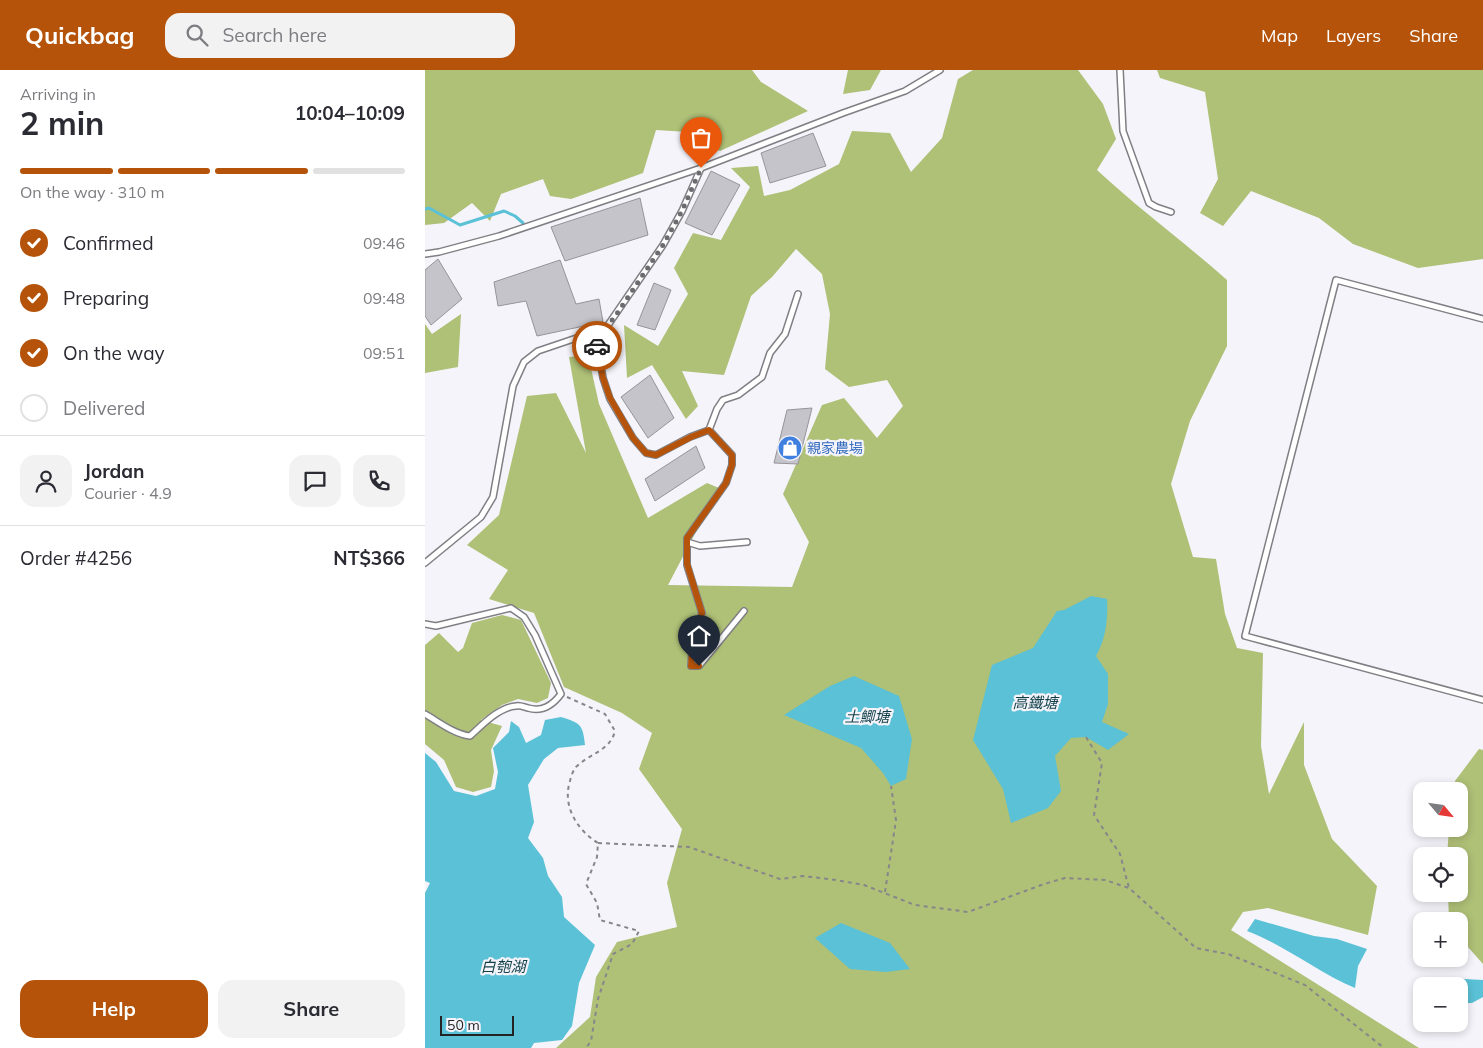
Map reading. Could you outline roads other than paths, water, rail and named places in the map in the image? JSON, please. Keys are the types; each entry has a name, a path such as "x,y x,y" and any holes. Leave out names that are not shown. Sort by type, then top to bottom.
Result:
{"lane":[{"path":"425,254 499,236 701,168 905,91 940,70"},
{"path":"1120,70 1123,131 1130,151 1149,203 1171,212"},
{"path":"425,563 481,517 493,497 513,386 524,362 538,351 606,328 663,245 682,211 701,168"},
{"path":"1483,319 1336,280 1245,636 1483,700"},
{"path":"595,332 603,378 610,398 633,438 646,453 656,455 709,430 717,409 723,400 738,395 762,377 770,354 785,334 798,294"},
{"path":"709,430 732,455 732,465 726,483 687,538 687,564 702,613 692,650 691,666 699,666 744,611"},
{"path":"687,542 700,546 747,542"},
{"path":"425,624 435,626 511,608 524,618 535,635 561,694 554,704 542,709 536,710 517,706 507,708 497,713 470,736 454,731 425,714"}],"water":[{"name":"高鐵塘","path":"1091,596 1107,599 1106,629 1096,656 1108,674 1108,704 1102,722 1129,734 1108,750 1086,737 1071,738 1055,756 1061,791 1048,808 1011,823 1003,789 973,740 992,665 1033,648 1057,611 1064,610"},
{"name":"土鯽塘","path":"854,676 899,696 912,739 906,779 891,786 883,773 861,748 784,715 830,686"},
{"name":"白匏湖","path":"561,717 576,723 582,728 585,745 558,748 544,759 528,785 534,822 528,838 543,858 548,876 562,897 564,917 595,945 579,983 572,1026 562,1040 534,1043 531,1048 425,1048 425,893 430,883 425,881 425,753 436,762 454,791 476,796 495,789 498,772 493,748 509,732 511,721 519,727 526,743 541,735 545,720"},
{"path":"1255,919 1314,936 1337,939 1367,949 1358,966 1355,988 1275,944 1247,931"},
{"path":"841,923 890,943 910,969 886,972 850,969 815,938"},
{"path":"1468,979 1483,980 1483,997 1468,1003"}],"waterway":[{"path":"425,209 429,208 460,225 504,211 515,216 523,223"}],"place":[{"name":"親家農場","path":"790,448"}]}
